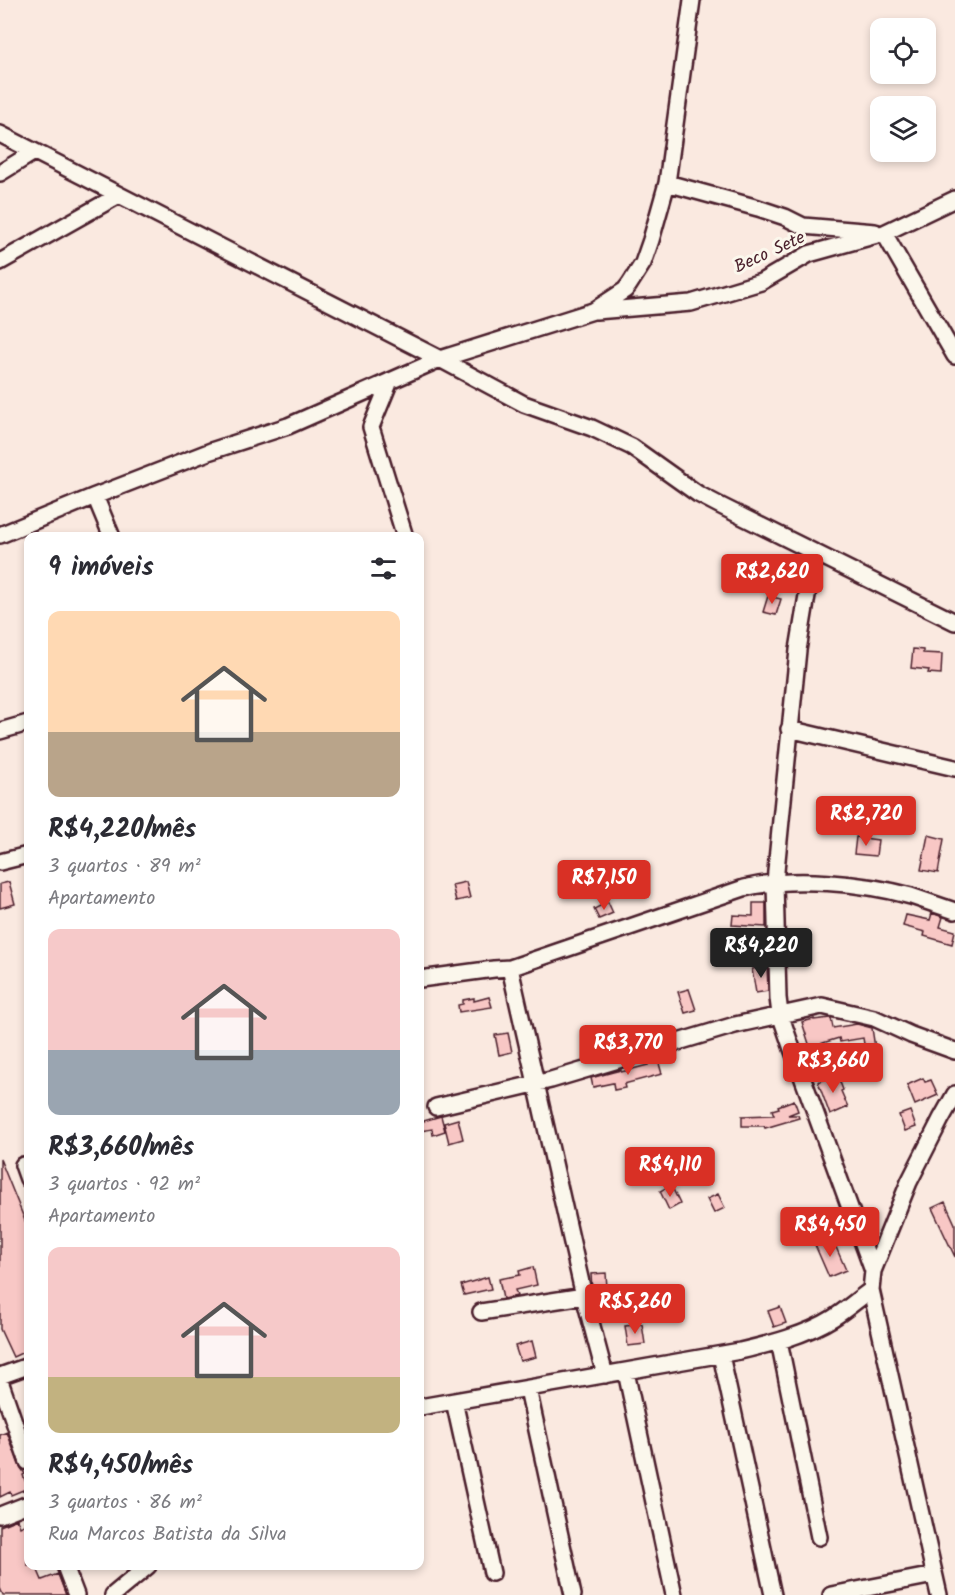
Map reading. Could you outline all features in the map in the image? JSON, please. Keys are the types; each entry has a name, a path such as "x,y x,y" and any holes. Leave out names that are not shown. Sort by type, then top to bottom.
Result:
{"street":[{"path":"0,535 211,451 288,426 440,359 593,312 625,290 637,273 651,240 667,183 692,0"},
{"path":"0,134 524,404 624,442 698,494 955,622"},
{"path":"0,173 34,152"},
{"path":"667,183 758,208 803,226 884,233 955,356"},
{"path":"0,262 119,195"},
{"name":"Beco Sete","path":"593,312 674,305 713,297 761,282 809,254 884,233 955,199"},
{"path":"390,381 371,427 403,532"},
{"path":"95,496 110,532"},
{"path":"814,553 798,650 775,883 780,1014 873,1271"},
{"path":"0,731 24,724"},
{"path":"789,729 955,768"},
{"path":"0,862 24,856"},
{"path":"424,979 510,968 744,888 775,883 831,884 879,889 910,896 955,911"},
{"path":"510,968 584,1296 605,1376"},
{"path":"436,1107 536,1083 735,1025 822,1005 874,1018 955,1051"},
{"path":"939,1595 871,1290 873,1271 909,1182 955,1094"},
{"path":"424,1406 740,1352 794,1336 832,1319 871,1290"},
{"path":"481,1312 584,1296"},
{"path":"779,1341 819,1537"},
{"path":"721,1355 773,1595"},
{"path":"0,1376 24,1367"},
{"path":"626,1372 674,1595"},
{"path":"0,1382 24,1451"},
{"path":"528,1389 573,1595"},
{"path":"454,1401 492,1574"},
{"path":"0,1515 24,1506"},
{"path":"66,1570 75,1595"},
{"path":"114,1595 143,1570"},
{"path":"831,1595 934,1575"}],"building":[{"path":"768,596 781,599 776,615 763,612"},
{"path":"913,649 923,650 923,653 942,654 941,674 911,668"},
{"path":"928,835 944,839 938,873 921,870"},
{"path":"856,837 878,840 876,856 854,854"},
{"path":"9,882 15,904 0,908 0,884"},
{"path":"466,882 470,898 456,901 452,885"},
{"path":"608,902 613,913 599,919 594,909"},
{"path":"753,903 766,903 766,927 732,925 733,915 753,916"},
{"path":"932,913 943,917 940,927 955,931 952,944 924,936 925,932 903,926 906,915 930,920"},
{"path":"767,966 768,991 756,993 752,969"},
{"path":"689,989 696,1010 685,1013 678,992"},
{"path":"489,997 492,1007 459,1012 458,1005 463,1004 463,1000 474,998 474,1001"},
{"path":"831,1018 833,1028 857,1024 872,1028 875,1048 865,1050 863,1038 840,1042 839,1038 810,1047 802,1022"},
{"path":"508,1033 512,1052 499,1055 495,1035"},
{"path":"658,1060 662,1074 624,1084 625,1088 614,1090 613,1083 593,1087 591,1078 648,1065 647,1063"},
{"path":"837,1074 848,1107 830,1115 818,1082"},
{"path":"923,1078 925,1082 931,1080 938,1095 915,1105 907,1085"},
{"path":"794,1100 798,1111 788,1115 798,1115 799,1118 765,1128 764,1126 742,1126 742,1116 774,1115 772,1110"},
{"path":"910,1111 916,1127 905,1131 899,1115"},
{"path":"441,1116 445,1131 433,1135 432,1129 424,1130 424,1121"},
{"path":"458,1119 463,1139 449,1143 444,1123"},
{"path":"0,1159 24,1218 24,1352 13,1357 0,1329"},
{"path":"671,1185 680,1204 669,1210 660,1191"},
{"path":"718,1194 725,1208 714,1213 707,1199"},
{"path":"945,1202 955,1224 955,1257 932,1208"},
{"path":"832,1238 846,1270 829,1277 815,1245"},
{"path":"533,1267 537,1285 515,1290 517,1296 503,1299 499,1279 520,1275 519,1271"},
{"path":"606,1273 607,1288 592,1289 591,1274"},
{"path":"488,1277 491,1289 464,1295 461,1285"},
{"path":"780,1307 786,1323 774,1327 768,1311"},
{"path":"642,1324 645,1344 628,1346 625,1326"},
{"path":"532,1341 536,1357 520,1361 515,1346"},
{"path":"7,1432 24,1472 24,1490 11,1495 10,1492 0,1497 0,1435"},
{"path":"17,1519 20,1527 24,1525 24,1570 38,1570 42,1580 58,1574 66,1595 3,1595 0,1588 0,1526"}]}
